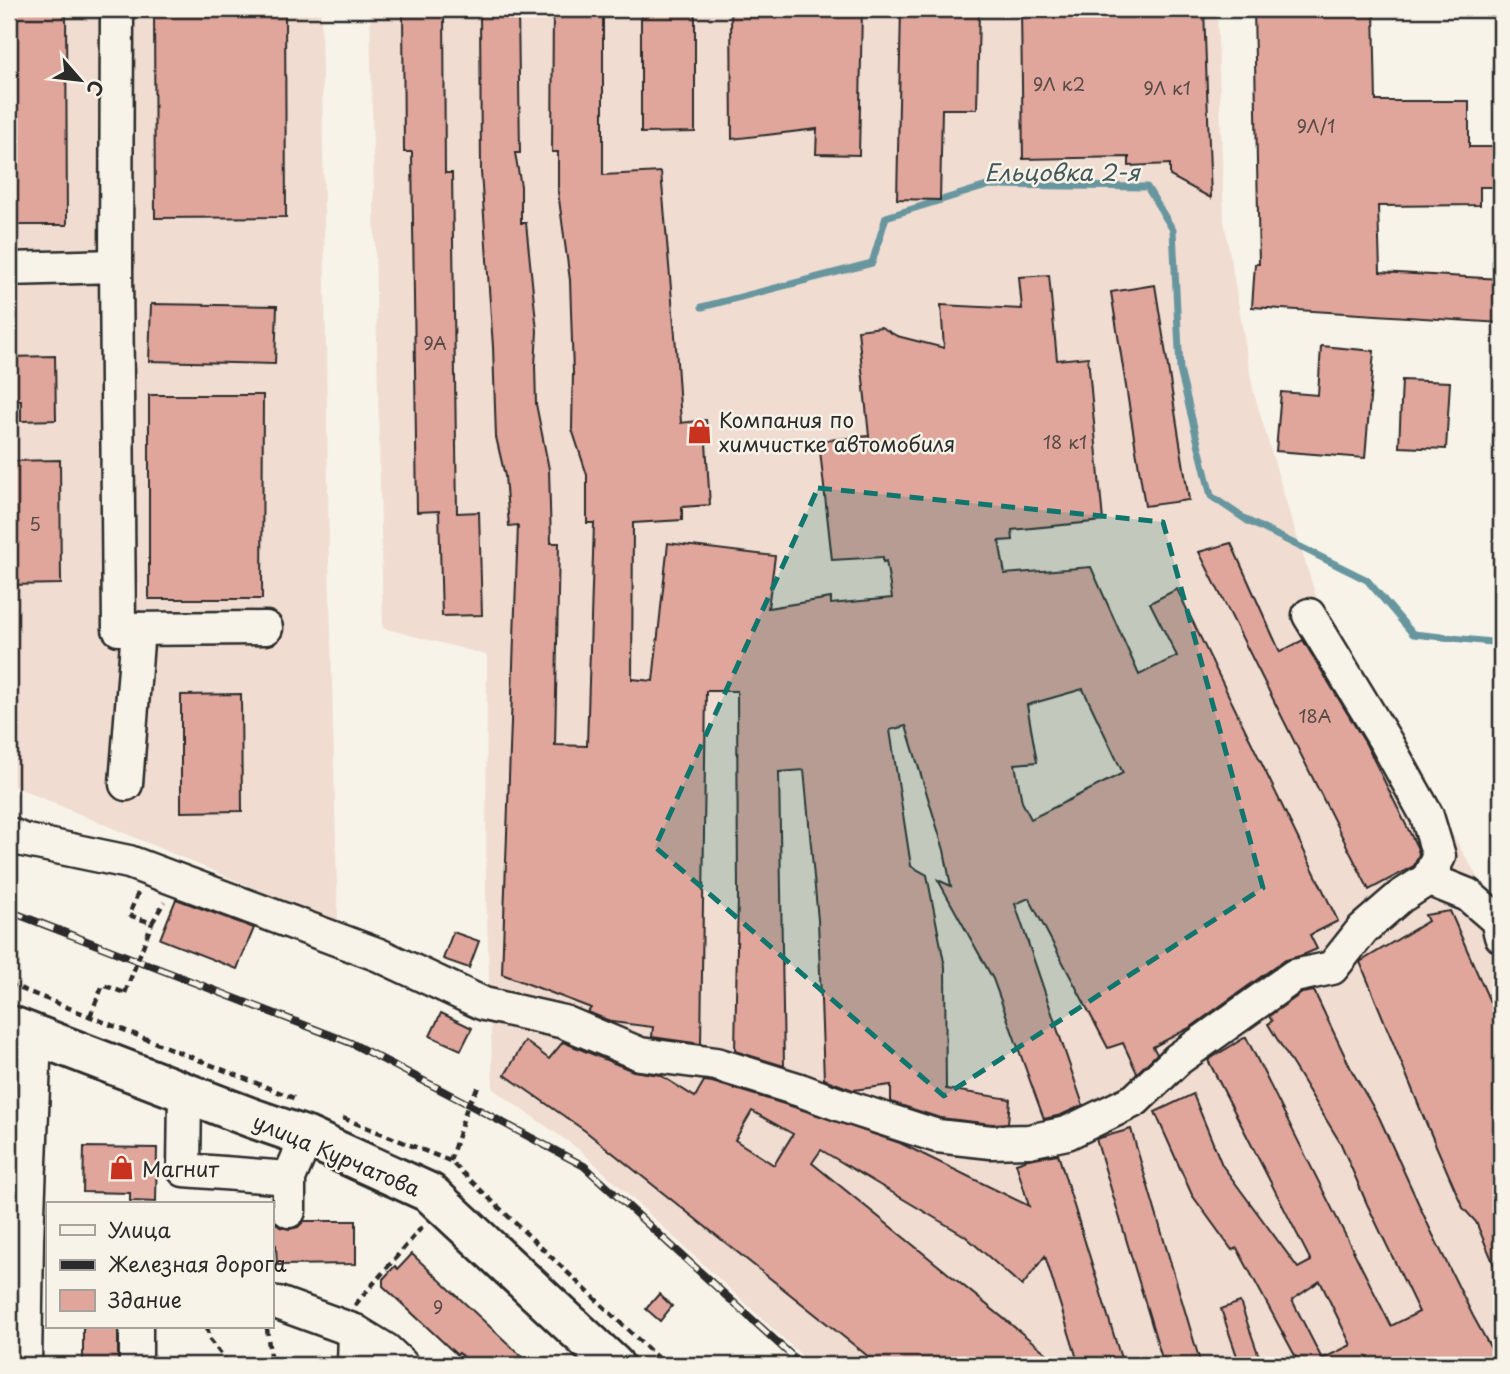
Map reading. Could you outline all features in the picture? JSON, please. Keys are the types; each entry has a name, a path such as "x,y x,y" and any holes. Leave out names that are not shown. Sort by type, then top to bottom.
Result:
{"main road":[{"name":"улица Курчатова","path":"22,1030 307,1137 430,1193 614,1365"}],"street":[{"path":"117,9 119,629 265,628"},
{"path":"9,269 116,265"},
{"path":"9,834 23,840 129,862 380,955 484,1004 564,1022 640,1054 716,1064 937,1136 991,1142 1029,1141 1067,1133 1135,1100 1178,1059 1294,976 1332,968 1363,929 1400,897 1428,879 1439,856 1427,816 1386,742 1309,615"},
{"path":"126,784 138,629"},
{"path":"1428,879 1468,895 1497,920 1501,936"},
{"path":"22,1030 37,1238 25,1365"},
{"path":"185,1093 184,1170 289,1178"},
{"path":"289,1211 289,1178 307,1137"},
{"path":"273,1302 348,1329 386,1350 402,1365"},
{"path":"136,1328 136,1365"},
{"path":"348,1329 354,1365"}],"path":[{"path":"90,1016 103,985 125,993 152,923 129,915 148,869"},
{"path":"450,1161 468,1104 479,1086"},
{"path":"348,1329 357,1302 425,1223"},
{"path":"207,1328 210,1340 230,1365"},
{"path":"267,1328 271,1365"}],"highlighted area":[{"path":"818,488 1163,522 1263,888 944,1096 655,847"}],"shaded area":[{"path":"9,9 321,9 329,558 338,924 9,784"},
{"path":"370,9 1217,9 1224,220 1253,390 1289,512 1318,602 1501,918 1501,1365 812,1365 580,1150 493,1089 486,891 487,655 383,628"}],"building":[{"path":"9,9 66,9 67,225 9,225"},
{"path":"154,9 285,9 286,217 155,218"},
{"path":"403,9 444,9 445,173 452,173 457,513 479,512 482,615 442,616 439,511 417,512 412,152 404,152"},
{"path":"480,9 518,9 520,153 515,153 521,186 521,223 526,223 537,331 536,404 549,469 551,543 559,543 555,745 587,746 594,523 587,523 587,475 572,429 570,280 558,192 558,152 552,152 553,9 603,9 603,175 661,172 681,423 706,420 708,443 710,505 682,507 682,520 633,523 632,679 653,681 668,543 775,556 768,608 831,598 831,604 892,598 883,557 832,560 819,441 869,436 858,330 881,327 897,336 944,348 941,305 1022,309 1019,277 1049,275 1057,360 1088,357 1103,521 1012,530 1013,540 999,541 1005,574 1091,567 1139,675 1177,656 1150,603 1177,589 1338,921 1310,935 1317,949 1283,961 1191,1027 1153,1047 1157,1054 1137,1073 1123,1043 1108,1048 1029,898 1015,904 1083,1105 1044,1119 993,979 938,880 951,886 944,850 906,726 890,730 911,866 927,875 945,967 946,1089 1010,1099 1008,1123 992,1124 940,1118 891,1102 891,1085 853,1090 824,1079 818,920 804,770 779,772 784,1066 735,1051 738,895 737,691 706,691 701,1044 652,1037 653,1027 612,1022 588,1012 591,1008 502,974 518,525 509,526 505,476 496,437 481,172","holes":["1083,689 1123,773 1031,819 1022,802 1015,764 1037,762 1027,705"]},
{"path":"641,9 695,9 695,132 641,133"},
{"path":"731,9 862,9 859,155 816,154 817,129 732,139"},
{"path":"901,9 979,9 977,109 942,109 940,200 897,199"},
{"path":"1021,9 1204,9 1211,198 1170,176 1170,164 1129,166 1129,157 1023,159"},
{"path":"1254,9 1374,9 1376,101 1469,101 1469,147 1501,147 1501,187 1480,187 1480,205 1378,206 1380,272 1501,279 1501,323 1252,307 1255,264 1259,264"},
{"path":"1155,285 1189,500 1145,506 1111,292"},
{"path":"151,304 277,306 275,364 149,361"},
{"path":"1321,346 1374,351 1365,458 1276,451 1281,392 1318,395"},
{"path":"55,356 56,420 21,421 21,400 9,400 9,357"},
{"path":"1402,380 1450,382 1446,449 1399,447"},
{"path":"149,395 263,395 262,599 149,599"},
{"path":"60,460 61,584 9,585 9,461"},
{"path":"1231,543 1280,652 1303,640 1366,744 1417,847 1419,854 1414,866 1369,890 1199,552"},
{"path":"241,694 242,811 181,812 181,695"},
{"path":"176,899 254,928 237,969 160,939"},
{"path":"1450,911 1501,1027 1501,1281 1476,1222 1463,1208 1360,962 1428,921 1425,915"},
{"path":"453,932 479,941 469,968 443,959"},
{"path":"1314,991 1352,1071 1379,1117 1473,1316 1500,1365 1300,1365 1237,1248 1232,1250 1192,1195 1155,1112 1193,1094 1222,1165 1298,1268 1311,1261 1208,1060 1246,1037 1391,1326 1419,1312 1341,1144 1268,1024 1272,1021 1269,1016 1302,993","holes":["1320,1281 1351,1345 1322,1359 1292,1300"]},
{"path":"441,1013 472,1028 461,1050 430,1036"},
{"path":"525,1041 549,1059 563,1042 633,1071 660,1075 695,1097 704,1081 712,1082 900,1143 1029,1206 1016,1163 1058,1154 1123,1365 1079,1365 1045,1256 1022,1286 965,1236 821,1150 812,1163 1061,1365 879,1365 584,1130 505,1075","holes":["752,1111 793,1134 774,1165 735,1140"]},
{"path":"1131,1129 1201,1365 1164,1365 1096,1139"},
{"path":"84,1147 157,1148 156,1202 130,1201 130,1193 83,1192"},
{"path":"273,1221 280,1227 290,1229 298,1227 304,1221 356,1221 356,1264 277,1265 276,1245 273,1245"},
{"path":"412,1254 531,1365 472,1365 459,1353 457,1355 383,1286 383,1279 395,1266 398,1269"},
{"path":"659,1294 672,1306 660,1321 646,1309"},
{"path":"1240,1302 1262,1365 1240,1365 1221,1309"},
{"path":"83,1328 118,1328 118,1365 83,1365"}],"waterway":[{"name":"Ельцовка 2-я","path":"702,307 872,263 886,217 990,185 1147,187 1173,230 1180,370 1211,496 1248,521 1367,580 1413,634 1501,643"}],"railway":[{"path":"9,911 351,1043 584,1166 802,1365"}],"place":[{"name":"Компания по химчистке автомобиля","path":"699,431"},
{"name":"Магнит","path":"122,1168"}]}
